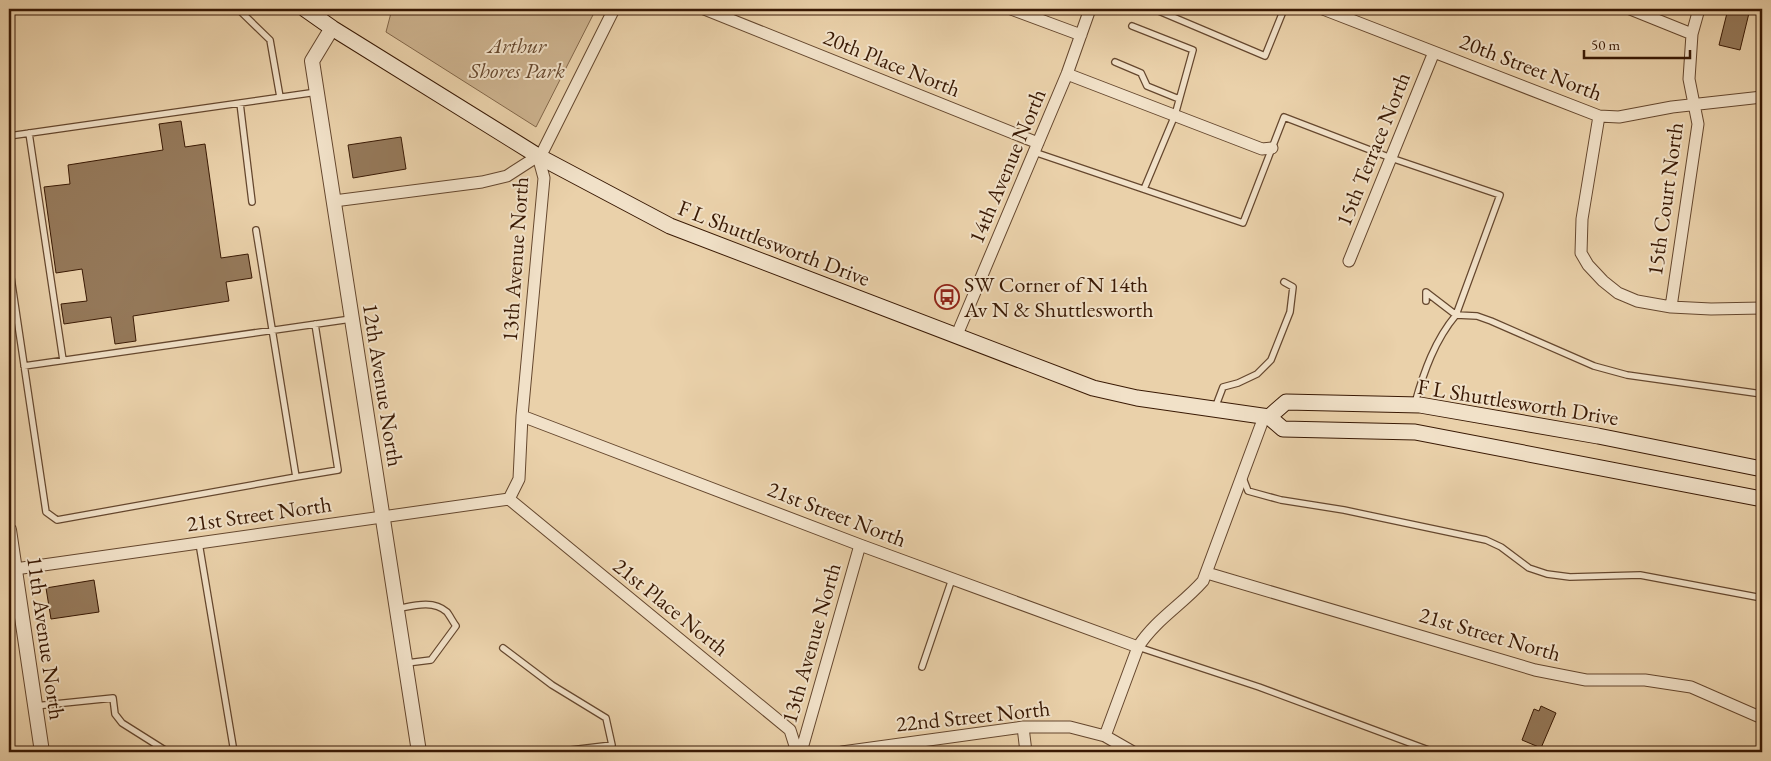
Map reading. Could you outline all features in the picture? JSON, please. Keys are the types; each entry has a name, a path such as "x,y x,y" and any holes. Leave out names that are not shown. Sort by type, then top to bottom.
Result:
{"main road":[{"name":"F L Shuttlesworth Drive","path":"305,9 332,28 538,156 670,226 1093,388 1137,398 1266,417 1283,429 1415,432 1762,499"},
{"name":"F L Shuttlesworth Drive","path":"1266,417 1286,402 1415,405 1598,436 1762,469"}],"street":[{"name":"13th Avenue North","path":"509,499 519,480 522,416 544,178 538,156 542,153 614,9"},
{"name":"20th Place North","path":"704,9 1036,148"},
{"path":"1011,9 1081,35"},
{"name":"14th Avenue North","path":"956,337 1067,74 1090,9"},
{"name":"20th Street North","path":"1323,9 1344,13 1434,52 1599,116 1619,117 1695,104 1762,97"},
{"path":"1630,9 1692,34"},
{"name":"15th Court North","path":"1671,307 1698,124 1688,79 1692,34 1699,9"},
{"name":"12th Avenue North","path":"332,28 312,61 418,752"},
{"name":"15th Terrace North","path":"1349,261 1434,52"},
{"path":"1067,74 1262,149 1272,148"},
{"path":"1599,116 1582,219 1581,253 1588,265 1618,293 1637,301 1671,307 1711,309 1762,308"},
{"path":"334,201 482,182 507,176 538,156"},
{"name":"21st Street North","path":"522,416 860,545 1138,647"},
{"path":"1106,736 1138,647 1155,626 1192,594 1203,581 1266,417"},
{"name":"21st Street North","path":"15,569 509,499"},
{"name":"21st Place North","path":"509,499 790,730 797,752"},
{"name":"11th Avenue North","path":"9,530 10,551 15,569 42,752"},
{"name":"13th Avenue North","path":"800,752 860,545"},
{"name":"21st Street North","path":"1207,572 1535,670 1586,680 1645,680 1691,687 1762,718"},
{"path":"1022,727 1026,752"},
{"name":"22nd Street North","path":"842,752 917,746 1022,727 1070,727 1106,736 1130,752"}],"lane":[{"path":"238,9 270,40 280,97"},
{"path":"1154,9 1265,56 1284,9"},
{"path":"1132,26 1193,50 1175,116 1144,189"},
{"path":"1115,62 1141,73 1147,86 1180,99"},
{"path":"9,136 317,92"},
{"path":"240,103 252,202"},
{"path":"1036,148 1144,189 1243,223 1284,117 1391,158 1500,195 1456,315 1444,329 1435,348 1423,376 1415,405"},
{"path":"29,133 63,360"},
{"path":"256,230 296,477"},
{"path":"9,264 46,512 57,520 338,470 315,324"},
{"path":"1215,408 1223,387 1238,383 1257,374 1271,360 1290,312 1293,287 1284,282"},
{"path":"1426,301 1426,292 1456,315 1477,316 1491,320 1594,366 1627,375 1762,394"},
{"path":"24,366 352,319"},
{"path":"1242,477 1248,491 1281,500 1344,510 1486,540 1501,547 1529,568 1547,574 1570,577 1640,575 1762,598"},
{"path":"199,543 234,752"},
{"path":"922,667 952,578"},
{"path":"396,609 423,604 434,605 446,612 456,626 431,660 405,663"},
{"path":"1138,647 1259,687 1434,752"},
{"path":"503,648 552,686 606,718 613,752"},
{"path":"35,706 113,698 115,714 122,723 168,752"},
{"path":"554,752 612,745"}],"green space":[{"name":"Arthur Shores Park","path":"392,9 596,9 536,127 386,32"}],"building":[{"path":"1728,9 1750,9 1740,50 1719,45"},
{"path":"181,121 185,147 205,144 221,258 248,254 252,278 226,282 229,301 133,316 136,341 115,344 111,317 64,324 61,304 87,301 82,269 56,273 44,187 70,184 68,165 163,150 159,124"},
{"path":"401,137 406,169 353,178 348,145"},
{"path":"94,580 99,612 51,619 46,588"},
{"path":"1541,706 1556,713 1541,748 1522,740 1534,709 1539,711"}],"place":[{"name":"SW Corner of N 14th Av N & Shuttlesworth","path":"947,297"}]}
